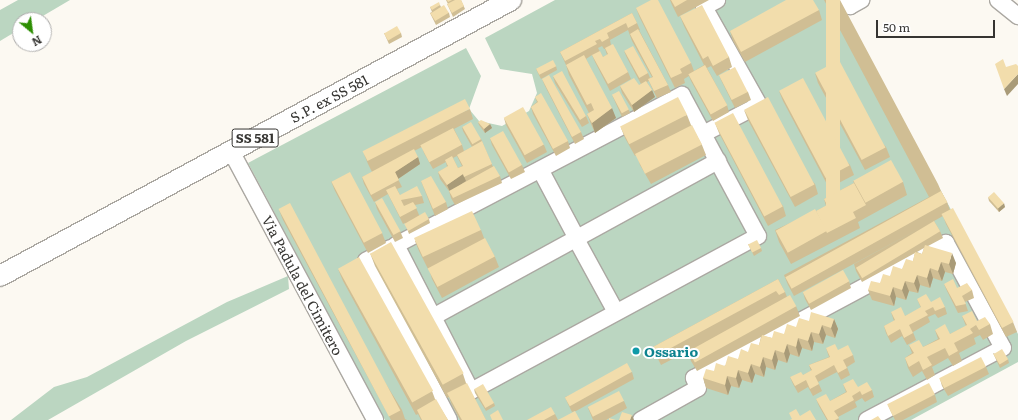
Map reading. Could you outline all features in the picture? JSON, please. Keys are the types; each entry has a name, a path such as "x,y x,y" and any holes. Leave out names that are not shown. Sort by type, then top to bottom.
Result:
{"main road":[{"name":"S.P. ex SS 581","path":"0,276 511,0"}],"street":[{"path":"703,134 759,105 704,7 717,0"},
{"path":"847,0 850,6 861,0"},
{"path":"998,0 1018,16"},
{"path":"396,245 471,391 758,236 682,95 541,171 396,245 366,261 449,420"},
{"name":"Via Padula del Cimitero","path":"231,151 375,420"},
{"path":"433,317 575,236 718,161"},
{"path":"541,171 616,312"},
{"path":"624,420 637,413 640,420 698,388 694,378 946,243 1003,348 867,420"}],"green space":[{"path":"18,0 70,0 50,12 12,12 12,34 0,41 0,10"},
{"path":"555,0 838,0 1018,334 1018,362 911,420 385,420 248,163 466,48 481,76 469,109 479,121 502,126 529,111 537,93 532,74 500,69 485,38"},
{"path":"288,276 289,289 186,341 48,420 11,420 54,387 87,377 227,302"}],"building":[{"path":"455,0 461,0 464,6 452,13 447,4"},
{"path":"651,0 658,0 691,63 680,69 682,73 671,78 636,8"},
{"path":"671,0 687,0 675,7"},
{"path":"786,0 813,0 819,10 741,52 730,31"},
{"path":"826,0 840,0 840,215 826,215"},
{"path":"439,2 440,5 432,10 430,7"},
{"path":"444,5 449,13 435,21 430,13"},
{"path":"702,5 729,57 713,66 708,56 703,59 680,16"},
{"path":"632,13 637,23 628,28 626,23 607,33 609,38 602,42 600,39 595,41 597,44 565,61 560,52"},
{"path":"397,26 401,33 388,40 384,34"},
{"path":"638,29 668,85 654,91 648,79 653,77 630,34"},
{"path":"613,44 628,72 608,84 592,55 600,51 603,57 608,54 605,48"},
{"path":"633,46 648,73 639,78 624,51"},
{"path":"584,55 612,108 592,123 587,114 594,110 591,103 587,105 566,65"},
{"path":"1003,59 1006,67 1016,64 1018,66 1018,74 1004,89 995,64"},
{"path":"553,60 556,66 539,75 536,69"},
{"path":"839,60 885,147 862,160 815,73"},
{"path":"705,65 727,105 711,114 688,74"},
{"path":"735,67 748,92 732,100 719,75"},
{"path":"562,71 586,116 580,120 553,76"},
{"path":"549,75 581,132 572,137 542,79"},
{"path":"634,78 639,85 646,81 652,90 632,105 620,86"},
{"path":"803,78 849,165 826,178 779,91"},
{"path":"619,91 629,110 622,113 612,95"},
{"path":"541,93 568,141 553,149 531,107 538,102 535,97"},
{"path":"678,97 687,115 629,144 620,127"},
{"path":"768,97 814,184 791,197 744,110"},
{"path":"465,99 470,109 368,161 363,151"},
{"path":"523,107 544,145 525,155 504,118"},
{"path":"733,113 783,207 764,216 714,123"},
{"path":"481,120 490,124 484,129 478,122"},
{"path":"471,122 481,139 472,144 462,127"},
{"path":"692,125 702,145 645,174 635,154"},
{"path":"453,128 462,145 429,162 420,145"},
{"path":"503,131 522,165 509,172 490,138"},
{"path":"482,141 492,164 464,177 463,174 447,185 438,172 448,166 445,160 452,156 458,168 463,166 457,155"},
{"path":"414,149 418,157 395,172 399,180 371,195 362,177"},
{"path":"891,160 903,182 866,203 853,181"},
{"path":"494,166 500,176 453,198 449,191"},
{"path":"350,172 382,233 364,243 331,182"},
{"path":"431,176 446,202 433,209 421,181"},
{"path":"854,183 866,205 853,212 856,218 827,233 816,211 827,205 824,199"},
{"path":"395,186 400,195 417,186 422,196 401,200 404,206 413,202 417,208 400,217 386,190"},
{"path":"941,191 947,202 792,289 785,277"},
{"path":"994,192 1004,203 998,209 988,197"},
{"path":"382,198 400,231 393,235 375,202"},
{"path":"290,203 400,410 389,417 279,209"},
{"path":"953,208 1014,322 1002,328 942,214"},
{"path":"815,209 827,231 788,253 776,231"},
{"path":"472,211 481,230 423,257 414,238"},
{"path":"425,212 429,219 408,231 404,224"},
{"path":"934,221 940,231 862,278 856,268"},
{"path":"485,238 495,257 437,287 428,269"},
{"path":"757,240 761,248 752,253 748,245"},
{"path":"391,242 464,373 443,385 370,254"},
{"path":"925,245 952,253 949,264 941,262 938,271 930,268 927,278 917,275 914,283 905,281 902,290 893,287 890,296 868,290 871,281 880,283 883,274 890,276 893,266 902,269 906,259 913,261 915,252 922,254"},
{"path":"359,257 433,391 412,402 338,269"},
{"path":"843,270 849,281 809,304 803,292"},
{"path":"778,279 785,292 779,295 776,291 658,355 653,347"},
{"path":"953,279 957,288 967,283 972,290 962,296 966,304 956,306 944,284"},
{"path":"926,294 931,302 940,297 945,307 935,311 933,307 925,311 928,315 909,325 913,333 904,338 900,329 888,336 884,326 895,320 891,312 901,307 905,316 921,307 917,299"},
{"path":"790,295 796,306 695,363 689,351"},
{"path":"972,311 977,321 985,317 990,324 979,330 976,325 970,329 973,333 954,343 958,351 949,356 945,348 927,357 932,365 923,370 919,361 909,367 905,358 914,353 909,345 919,340 923,347 940,339 935,330 945,324 950,334 967,325 962,316"},
{"path":"811,312 834,319 831,328 822,325 819,334 811,332 808,341 798,338 796,347 787,344 784,353 775,350 772,360 763,357 760,367 751,364 748,373 738,370 736,378 727,376 725,385 703,378 706,369 714,371 716,363 725,366 728,356 738,359 741,349 748,352 751,343 759,345 762,335 772,338 774,331 784,334 787,324 796,327 799,318 809,321"},
{"path":"835,344 838,350 848,345 853,355 843,360 847,368 838,373 834,365 815,376 819,384 810,389 806,380 795,386 790,377 801,372 803,375 812,370 809,365 830,357 826,348"},
{"path":"1002,349 1008,359 1000,364 993,354"},
{"path":"981,357 986,367 944,388 939,378"},
{"path":"627,363 632,372 570,406 565,397"},
{"path":"853,379 858,387 867,382 872,390 862,395 860,391 852,396 854,400 834,411 839,418 835,420 828,420 816,399 826,394 830,401 847,392 843,384"},
{"path":"467,383 486,420 462,420 447,393"},
{"path":"929,383 935,395 893,416 887,404"},
{"path":"483,384 494,403 485,408 474,389"},
{"path":"619,391 624,401 593,417 588,407"},
{"path":"436,399 448,420 422,420 417,410"},
{"path":"551,407 555,414 544,420 527,420"},
{"path":"796,409 800,416 810,410 816,420 790,420 792,419 789,413"},
{"path":"498,410 503,420 492,420 490,415"},
{"path":"575,411 580,420 558,420"},
{"path":"622,412 632,415 630,420 619,420"},
{"path":"878,416 881,420 871,420"}],"place":[{"name":"Ossario","path":"636,351"}]}
